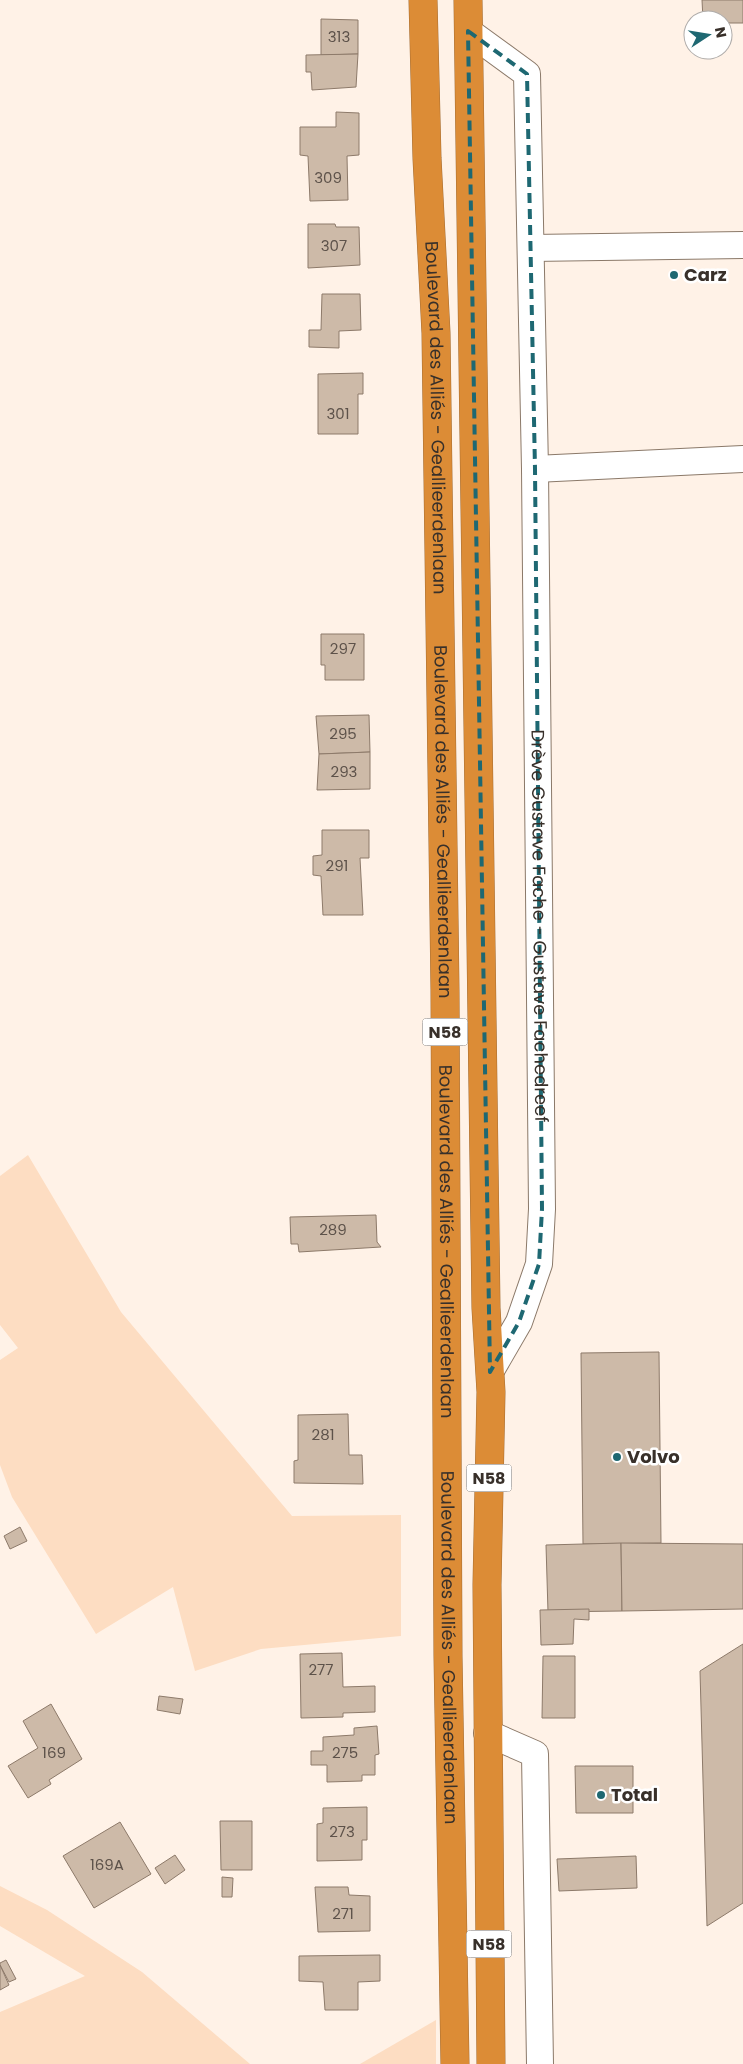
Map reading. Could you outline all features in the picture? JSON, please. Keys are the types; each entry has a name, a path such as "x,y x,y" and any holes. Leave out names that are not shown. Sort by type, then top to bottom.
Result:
{"highway":[{"name":"Boulevard des Alliés - Geallieerdenlaan","path":"423,0 427,158 436,362 445,990 448,1646 455,2064"},
{"name":"Boulevard des Alliés - Geallieerdenlaan","path":"468,0 486,1308 490,1372 487,1733 491,2064"}],"street":[{"name":"Drève Gustave Fache - Gustave Fachedreef","path":"468,31 527,74 535,468 542,1208 539,1264 519,1322 490,1372"},
{"path":"531,248 743,245"},
{"path":"535,468 743,459"},
{"name":"Boulevard des Alliés - Geallieerdenlaan","path":"487,1733 535,1754 540,2064"}],"highlighted area":[{"path":"468,31 527,74 535,469 542,1209 539,1264 519,1322 490,1372"}],"shaded area":[{"path":"28,1155 121,1312 292,1516 401,1515 401,1636 261,1649 195,1671 173,1587 96,1634 12,1497 0,1465 0,1360 18,1348 0,1325 0,1176"},
{"path":"0,1886 47,1910 142,1972 250,2064 0,2064 0,2012 85,1976 0,1926"},
{"path":"436,2020 436,2064 360,2064"}],"building":[{"path":"702,0 743,0 743,23 733,23 733,10 702,10"},
{"path":"321,19 358,20 358,54 321,55"},
{"path":"358,54 356,87 312,90 311,72 306,72 306,55"},
{"path":"336,112 359,113 359,155 347,156 348,200 310,201 308,156 300,155 300,127 336,127"},
{"path":"308,224 335,224 336,227 359,227 360,265 308,268"},
{"path":"322,294 360,294 361,330 339,331 339,348 309,347 309,330 321,330"},
{"path":"363,373 363,394 358,394 358,434 318,434 318,374"},
{"path":"321,634 364,634 364,680 325,680 325,665 321,665"},
{"path":"369,715 370,752 319,754 316,716"},
{"path":"370,752 370,789 317,790 319,754"},
{"path":"322,830 369,830 369,858 360,858 363,915 323,915 321,876 313,875 313,856 322,855"},
{"path":"376,1215 377,1242 381,1247 299,1252 298,1244 291,1244 290,1217"},
{"path":"659,1352 661,1543 583,1544 581,1353"},
{"path":"348,1414 349,1455 362,1455 363,1484 294,1483 294,1461 298,1460 298,1415"},
{"path":"20,1527 27,1541 10,1549 4,1536"},
{"path":"621,1543 622,1611 548,1612 546,1545"},
{"path":"621,1543 743,1544 743,1609 622,1611"},
{"path":"589,1609 589,1620 574,1619 573,1644 541,1645 540,1610"},
{"path":"743,1644 743,1903 707,1926 700,1671"},
{"path":"342,1653 343,1687 375,1686 375,1712 343,1713 343,1717 301,1718 300,1654"},
{"path":"543,1656 575,1656 575,1718 542,1718"},
{"path":"159,1696 183,1699 180,1714 157,1710"},
{"path":"51,1704 82,1759 49,1780 51,1784 28,1798 8,1766 38,1748 23,1721"},
{"path":"377,1726 379,1754 375,1755 375,1775 362,1775 362,1781 327,1782 327,1765 311,1765 311,1751 323,1751 323,1737 354,1735 354,1728"},
{"path":"575,1766 633,1766 633,1813 576,1813"},
{"path":"367,1807 367,1840 362,1840 362,1860 317,1861 317,1824 323,1823 323,1808"},
{"path":"220,1821 252,1821 252,1870 221,1870"},
{"path":"120,1822 151,1874 94,1908 63,1856"},
{"path":"175,1855 185,1870 165,1884 155,1868"},
{"path":"636,1856 637,1888 559,1891 557,1859"},
{"path":"222,1877 233,1878 232,1897 222,1897"},
{"path":"315,1887 348,1887 349,1895 370,1896 370,1931 318,1932"},
{"path":"380,1955 380,1981 358,1982 358,2010 325,2010 323,1982 299,1981 299,1956"},
{"path":"6,1960 16,1979 9,1982 0,1965 0,1963"},
{"path":"0,1965 9,1985 0,1990"}],"place":[{"name":"Carz","path":"674,275"},
{"name":"Volvo","path":"617,1457"},
{"name":"Total","path":"601,1795"}]}
